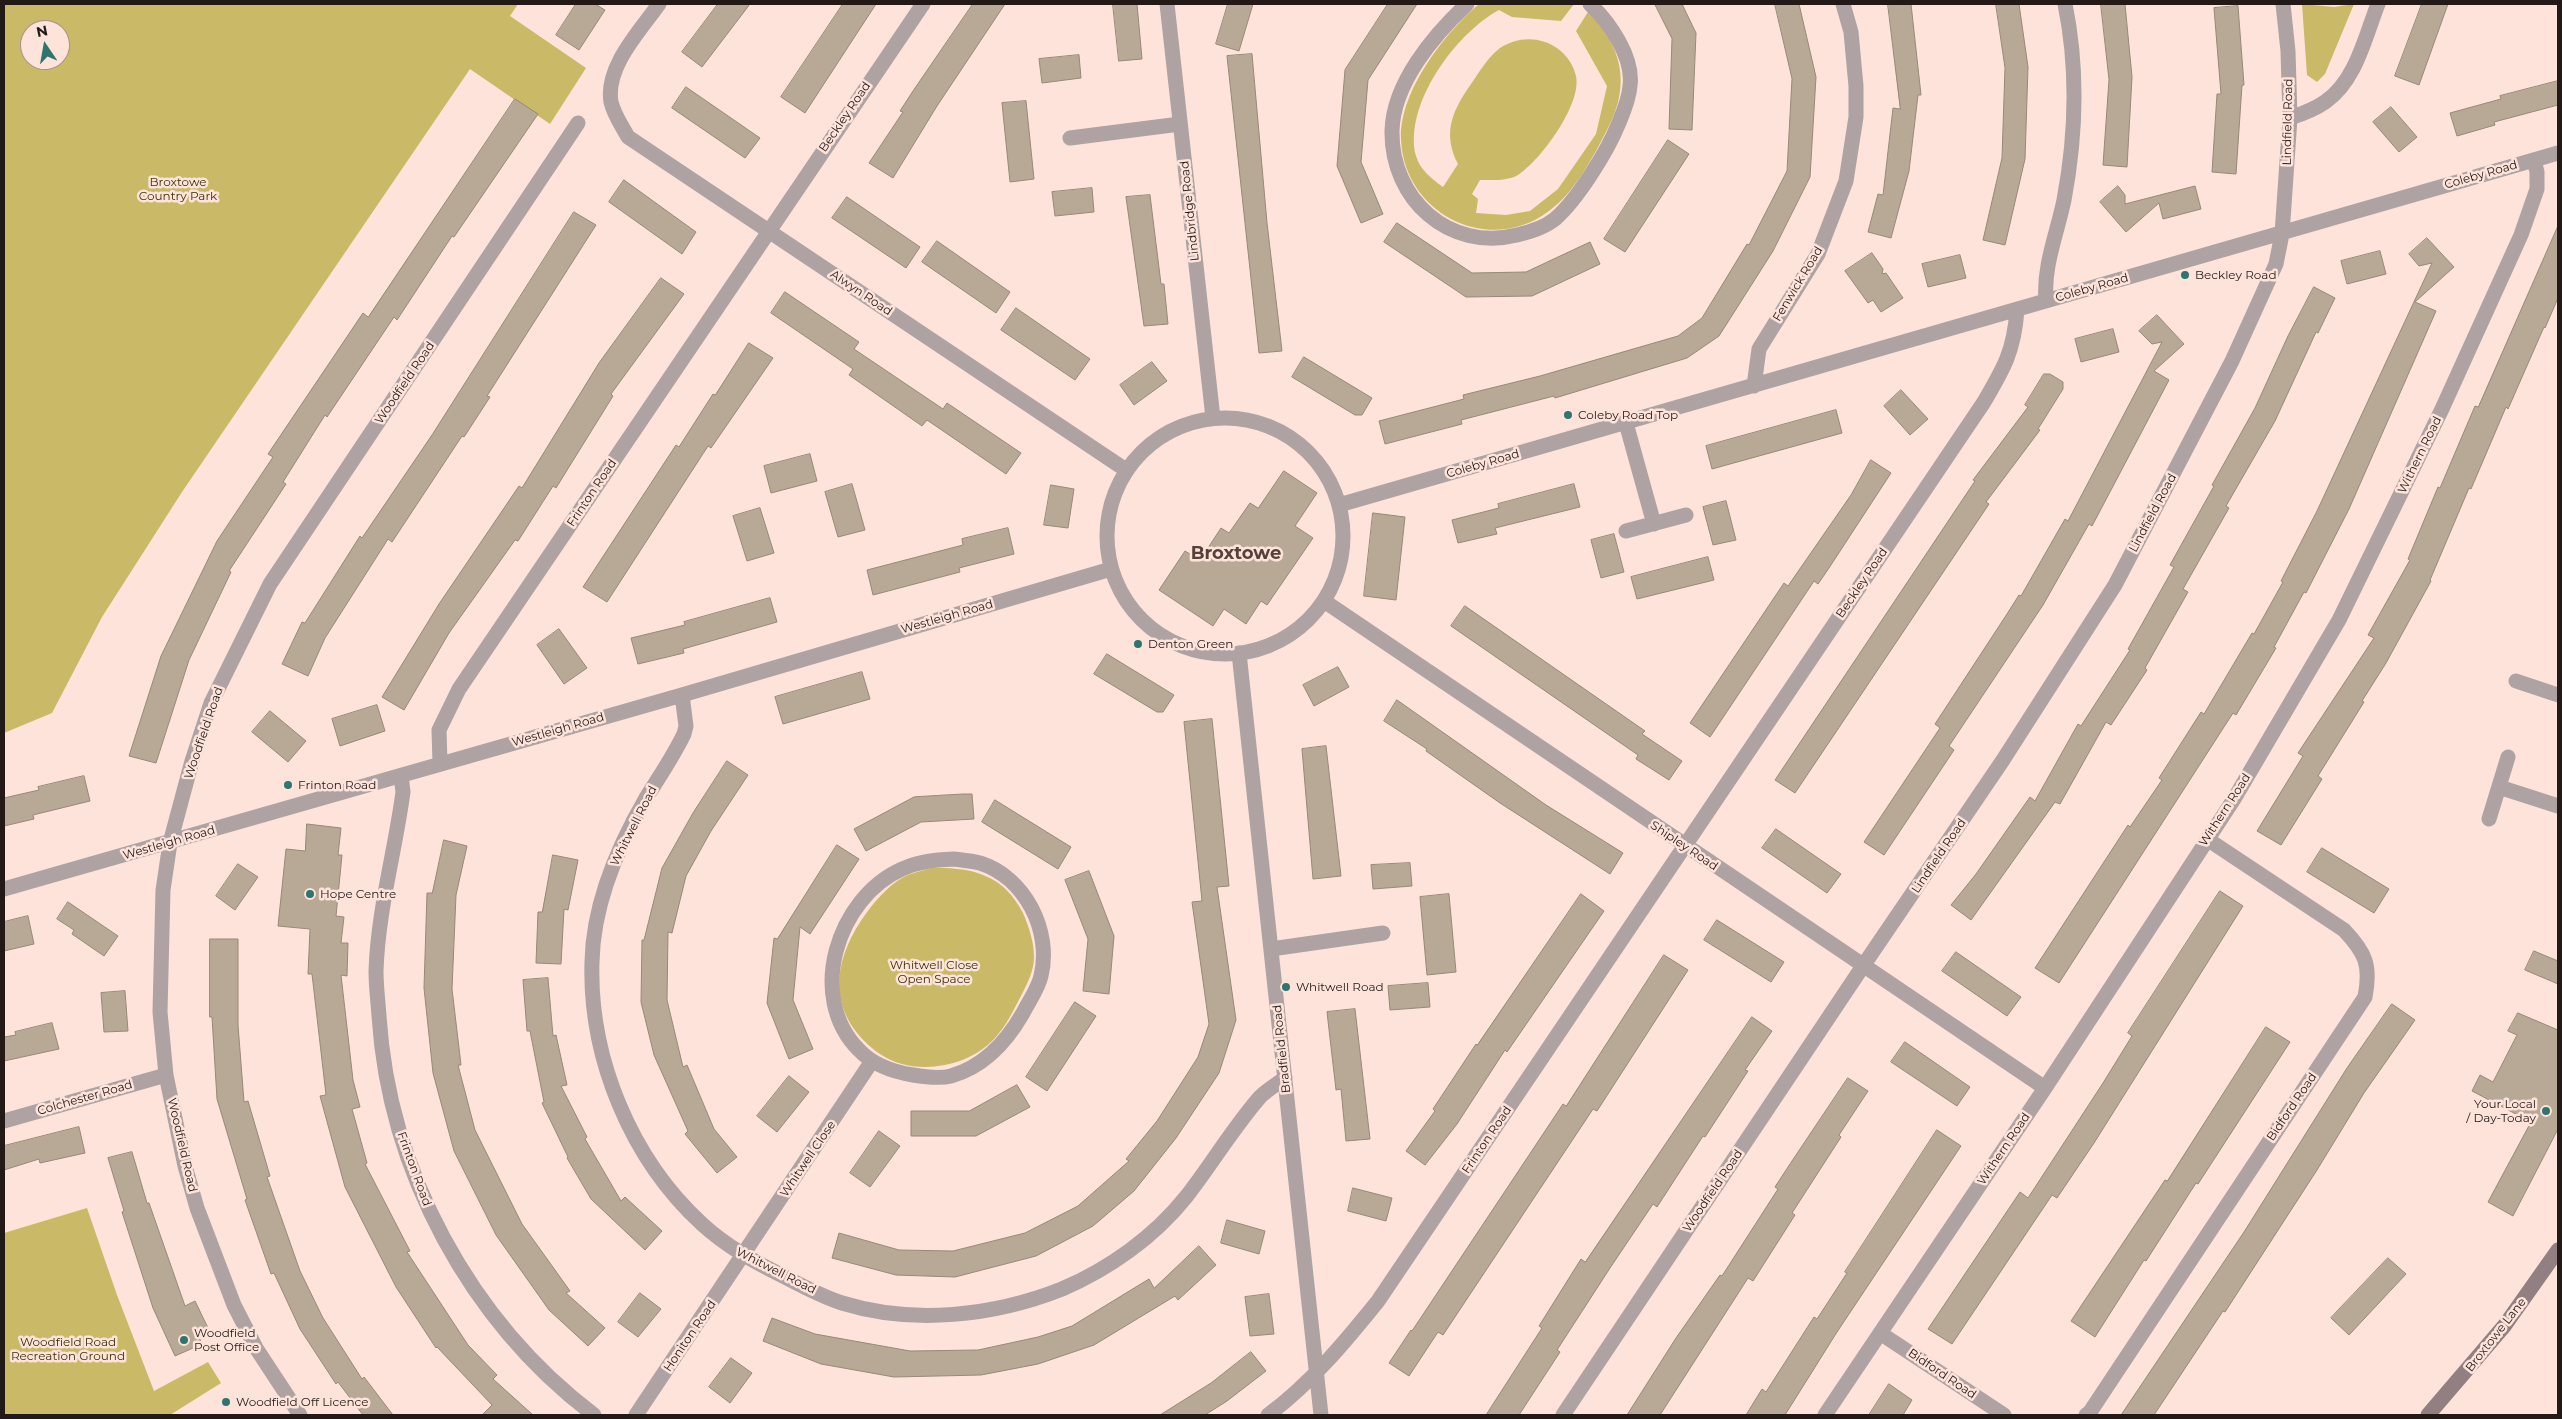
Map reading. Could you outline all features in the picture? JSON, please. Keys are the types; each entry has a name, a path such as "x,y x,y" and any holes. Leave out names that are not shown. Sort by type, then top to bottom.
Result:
{"main road":[{"name":"Broxtowe Lane","path":"2428,1415 2505,1325 2558,1250"}],"street":[{"name":"Alwyn Road","path":"659,4 622,57 614,73 610,88 612,103 628,137 1126,470"},
{"name":"Beckley Road","path":"768,231 923,4"},
{"name":"Lindbridge Road","path":"1167,4 1213,418"},
{"path":"1467,4 1448,21 1421,57 1406,82 1396,108 1392,130 1394,154 1401,181 1432,219 1470,237 1488,239 1534,231 1554,220 1571,201 1600,159 1616,130 1626,106 1631,84 1626,62 1612,29 1590,4"},
{"name":"Fenwick Road","path":"1754,386 1759,349 1818,254 1846,181 1856,117 1856,86 1851,32 1843,4"},
{"path":"2046,301 2046,272 2064,201 2073,112 2072,51 2065,4"},
{"name":"Lindfield Road","path":"1863,966 2003,760 2115,585 2257,310 2276,264 2282,234 2290,118 2288,50 2283,4"},
{"path":"2290,118 2325,102 2339,90 2350,74 2378,4"},
{"name":"Woodfield Road","path":"300,1415 256,1348 234,1305 197,1208 185,1166 166,1075 160,1012 160,950 163,890 170,843 192,761 211,704 270,584 578,123"},
{"path":"1070,138 1180,124"},
{"name":"Coleby Road","path":"1339,505 2558,153"},
{"name":"Withern Road","path":"1825,1415 2045,1088 2234,799 2339,620 2442,409 2521,235 2537,189 2538,172 2534,160"},
{"name":"Frinton Road","path":"440,763 439,730 460,689 768,231"},
{"name":"Beckley Road","path":"1684,846 1984,402 2010,353 2015,337 2017,310"},
{"path":"1213,418 1253,421 1291,438 1317,462 1331,484 1339,505 1343,541 1338,571 1324,601 1306,622 1284,638 1239,653 1211,654 1176,644 1139,618 1123,596 1111,569 1106,535 1110,504 1126,470 1142,451 1167,432 1192,422 1213,418"},
{"path":"1626,423 1654,524"},
{"path":"1626,531 1686,515"},
{"name":"Westleigh Road","path":"4,889 682,695 1111,569"},
{"name":"Shipley Road","path":"1324,601 1684,846 2045,1088"},
{"name":"Bradfield Road","path":"1239,653 1321,1415"},
{"path":"2516,681 2558,695"},
{"name":"Whitwell Road","path":"682,695 686,726 684,734 645,800 615,858 597,912 592,962 595,1016 601,1051 617,1098 642,1152 663,1181 701,1224 743,1256 810,1290 842,1303 869,1309 912,1315 946,1316 997,1308 1034,1299 1065,1287 1100,1269 1157,1229 1184,1200 1262,1096 1285,1078"},
{"path":"2489,818 2508,757"},
{"name":"Frinton Road","path":"401,776 403,792 378,937 376,973 385,1074 407,1155 421,1196 479,1297 516,1345 542,1372 594,1415"},
{"path":"2499,787 2558,806"},
{"name":"Bidford Road","path":"2086,1415 2090,1412 2365,997 2369,978 2366,962 2359,946 2344,930 2207,839"},
{"name":"Frinton Road","path":"1268,1415 1292,1398 1352,1333 1378,1301 1684,846"},
{"path":"954,859 980,863 1000,873 1030,903 1040,923 1041,976 1016,1025 1002,1044 988,1056 971,1067 950,1076 930,1077 903,1073 872,1061 858,1050 842,1026 832,1001 831,967 836,947 850,919 867,896 884,880 901,870 928,860 954,859"},
{"path":"1271,949 1383,932"},
{"name":"Woodfield Road","path":"1563,1415 1863,966"},
{"name":"Whitwell Close","path":"743,1256 872,1061"},
{"name":"Colchester Road","path":"4,1121 166,1075"},
{"name":"Honiton Road","path":"636,1415 743,1256"},
{"name":"Bidford Road","path":"1880,1333 2004,1415"}],"green space":[{"name":"Broxtowe Country Park","path":"4,4 518,4 510,16 586,68 550,124 470,69 182,492 102,617 52,713 4,733"},
{"path":"1479,4 1574,4 1561,21 1512,17 1499,10 1466,35 1450,53 1436,72 1425,93 1417,115 1414,136 1416,156 1423,170 1431,177 1443,187 1458,164 1453,153 1450,134 1454,115 1480,71 1491,56 1500,48 1511,42 1523,40 1546,42 1556,47 1572,64 1576,76 1576,88 1573,101 1558,130 1538,157 1527,168 1510,178 1480,180 1472,194 1478,199 1476,213 1506,215 1530,211 1558,189 1596,134 1607,86 1576,31 1588,12 1609,38 1619,66 1621,81 1615,112 1608,128 1583,173 1568,194 1549,211 1525,224 1500,230 1476,228 1453,220 1433,206 1416,188 1405,165 1401,138 1408,101 1416,82 1439,46 1452,30"},
{"path":"2302,4 2334,7 2354,4 2325,74 2317,82 2307,75"},
{"name":"Whitwell Close Open Space","path":"931,868 971,871 990,878 1002,886 1016,901 1023,913 1031,935 1034,962 1026,987 1003,1028 995,1038 984,1048 970,1056 940,1066 924,1067 893,1061 880,1054 863,1039 850,1023 843,1006 840,989 840,970 853,933 882,895 902,878"},
{"name":"Woodfield Road Recreation Ground","path":"87,1208 117,1295 154,1391 208,1362 221,1383 170,1415 4,1415 4,1233"}],"building":[{"path":"576,4 595,4 605,10 579,50 556,35"},
{"path":"718,4 750,4 702,67 682,52"},
{"path":"843,4 876,4 805,113 781,97"},
{"path":"973,4 1005,4 937,106 893,178 869,163 903,112 900,111 913,91"},
{"path":"1113,4 1137,4 1142,59 1119,61"},
{"path":"1228,4 1253,4 1239,51 1216,44"},
{"path":"1388,4 1417,4 1368,80 1361,162 1383,214 1361,223 1337,166 1345,70"},
{"path":"1655,4 1682,4 1696,33 1692,130 1669,129 1672,39"},
{"path":"1775,4 1799,4 1816,77 1810,177 1773,251 1719,336 1687,358 1555,398 1554,396 1461,420 1462,424 1385,444 1379,421 1464,399 1463,395 1540,376 1678,336 1702,318 1747,244 1749,245 1787,171 1792,79"},
{"path":"1888,4 1911,4 1921,95 1918,95 1909,171 1891,238 1868,232 1878,194 1883,195 1893,108 1900,109"},
{"path":"1996,4 2019,4 2028,67 2025,159 2005,245 1983,240 2002,158 2005,68"},
{"path":"2101,4 2125,4 2132,77 2127,167 2103,165 2109,80"},
{"path":"2422,4 2448,4 2419,85 2395,76"},
{"path":"2238,6 2244,85 2242,85 2236,174 2212,172 2217,94 2221,94 2214,8"},
{"path":"1252,54 1267,223 1282,351 1259,353 1227,56"},
{"path":"1079,55 1081,78 1042,83 1039,59"},
{"path":"2558,81 2558,105 2494,122 2495,125 2457,136 2450,113 2501,99 2500,96"},
{"path":"686,87 760,138 745,158 672,108"},
{"path":"515,99 538,114 454,237 452,236 397,320 394,317 327,417 325,415 283,482 286,484 229,571 231,572 189,660 156,763 129,756 161,656 217,541 273,457 268,454 363,313 368,317"},
{"path":"1026,101 1034,179 1010,182 1002,103"},
{"path":"2391,107 2417,137 2399,152 2373,122"},
{"path":"1668,140 1689,154 1625,252 1604,239"},
{"path":"624,180 696,232 682,254 609,202"},
{"path":"2118,186 2125,195 2125,204 2195,186 2201,209 2163,219 2159,203 2126,232 2100,202"},
{"path":"1092,188 1094,212 1055,216 1052,192"},
{"path":"1150,195 1161,284 1164,284 1168,324 1144,326 1126,197"},
{"path":"847,197 920,247 906,268 832,218"},
{"path":"574,212 596,225 487,396 490,397 392,542 388,539 325,638 308,676 282,664 302,622 305,623 360,536 362,538 432,435"},
{"path":"1397,223 1472,273 1526,272 1590,242 1600,264 1532,296 1466,297 1384,242"},
{"path":"2558,226 2558,298 2545,328 2508,409 2506,407 2471,489 2469,488 2431,581 2386,663 2362,701 2364,702 2318,776 2322,779 2281,845 2257,831 2303,756 2298,753 2374,638 2368,635 2410,560 2408,559 2438,487 2440,488 2475,406 2478,407"},
{"path":"2427,238 2454,267 2415,302 2436,311 2349,509 2306,593 2304,592 2274,647 2276,648 2236,715 2233,713 2059,983 2035,968 2128,825 2130,827 2162,780 2159,778 2201,712 2204,714 2252,633 2254,634 2283,582 2281,581 2317,511 2432,263 2419,266 2409,254"},
{"path":"937,241 1010,292 996,313 922,262"},
{"path":"2380,251 2386,274 2347,284 2341,261"},
{"path":"1872,253 1883,269 1882,274 1886,273 1903,298 1881,312 1873,300 1868,303 1845,271"},
{"path":"1960,255 1966,278 1928,287 1922,264"},
{"path":"661,278 684,294 611,394 613,396 556,488 553,486 518,541 515,540 449,633 404,710 382,697 439,604 519,486 522,488 599,363"},
{"path":"2314,287 2335,298 2318,333 2316,332 2275,421 2226,506 2229,508 2183,589 2188,592 2145,668 2147,670 2111,725 2106,722 2060,804 2055,802 1971,920 1951,905 1976,874 2030,797 2035,801 2078,724 2081,726 2130,650 2128,649 2174,567 2170,565 2255,408 2288,336"},
{"path":"785,292 859,342 854,349 943,409 947,403 1021,453 1006,474 927,420 922,426 849,375 853,369 771,313"},
{"path":"1016,308 1090,359 1075,380 1001,330"},
{"path":"2157,315 2184,344 2154,371 2169,380 2092,526 2089,524 2043,605 1949,746 1954,750 1884,855 1864,842 1940,728 1935,724 2019,595 2021,596 2065,519 2068,521 2162,342 2152,344 2139,331"},
{"path":"2113,329 2119,352 2081,362 2075,339"},
{"path":"749,343 773,358 711,448 708,446 607,602 583,587 676,445 679,447"},
{"path":"1304,357 1372,398 1362,415 1355,415 1292,377"},
{"path":"1152,362 1167,381 1134,405 1120,385"},
{"path":"2044,374 2050,374 2063,382 2063,389 2038,429 2040,430 1986,502 1989,504 1795,793 1775,780 1975,481 1973,480 2028,407 2025,405"},
{"path":"1901,390 1928,419 1910,435 1884,406"},
{"path":"1836,410 1842,433 1712,469 1706,446"},
{"path":"810,454 817,481 771,493 764,466"},
{"path":"1871,460 1891,473 1829,568 1818,584 1814,581 1710,737 1690,723 1784,583 1788,586 1851,495"},
{"path":"1284,471 1317,493 1295,526 1313,538 1267,605 1261,601 1246,624 1224,609 1213,626 1159,590 1185,551 1200,560 1221,528 1229,533 1250,503 1258,508"},
{"path":"852,484 865,530 838,537 825,492"},
{"path":"1574,484 1580,507 1495,528 1497,534 1458,543 1452,520 1499,508 1498,504"},
{"path":"1051,485 1074,489 1068,528 1044,525"},
{"path":"1726,501 1736,540 1713,545 1703,507"},
{"path":"760,508 774,553 747,561 733,516"},
{"path":"1373,513 1405,517 1396,600 1364,596"},
{"path":"1008,528 1014,554 959,568 960,572 873,595 867,570 963,545 962,539"},
{"path":"1614,534 1624,572 1601,578 1591,540"},
{"path":"1708,557 1714,580 1637,599 1631,577"},
{"path":"770,598 777,622 683,649 684,653 638,664 631,638 685,625 684,622"},
{"path":"1465,606 1645,731 1642,734 1682,761 1669,780 1636,759 1638,755 1451,626"},
{"path":"559,629 587,668 564,684 537,645"},
{"path":"1107,654 1174,695 1163,712 1157,712 1094,674"},
{"path":"1338,667 1349,687 1314,706 1303,685"},
{"path":"862,672 870,699 783,724 775,697"},
{"path":"1397,700 1546,805 1623,853 1610,874 1500,803 1426,751 1427,749 1384,721"},
{"path":"377,705 385,731 340,746 332,719"},
{"path":"270,711 306,741 288,762 252,732"},
{"path":"1212,719 1229,886 1217,887 1236,1020 1219,1073 1176,1138 1134,1191 1093,1226 1036,1256 955,1277 896,1275 832,1258 839,1233 899,1250 953,1251 1025,1233 1078,1206 1129,1161 1126,1159 1157,1121 1198,1057 1209,1024 1192,902 1202,901 1184,722"},
{"path":"1326,746 1341,876 1313,879 1302,749"},
{"path":"727,761 748,775 711,831 686,876 672,933 668,932 667,1000 683,1067 687,1065 714,1129 737,1157 717,1173 685,1134 688,1131 654,1055 641,1002 642,940 644,940 662,868 693,813"},
{"path":"84,776 90,801 33,815 34,819 4,826 4,798 39,790 38,787"},
{"path":"972,794 974,819 921,822 866,851 854,829 914,797"},
{"path":"995,800 1071,847 1058,869 982,822"},
{"path":"307,824 341,828 338,855 342,855 336,916 344,917 341,943 348,943 347,976 341,975 353,1080 360,1107 352,1109 367,1163 365,1164 410,1251 407,1252 468,1345 497,1375 493,1379 533,1415 482,1415 492,1405 436,1348 396,1287 345,1187 320,1096 326,1095 312,974 308,974 310,929 278,926 286,849 305,851"},
{"path":"1776,829 1841,874 1827,893 1762,848"},
{"path":"444,840 467,846 456,895 452,989 461,1065 458,1065 475,1130 522,1224 570,1291 566,1293 605,1328 588,1346 549,1310 496,1235 454,1151 433,1073 424,988 427,893 432,893"},
{"path":"837,845 859,859 810,934 800,927 793,1000 813,1049 789,1059 767,1003 774,938 777,939"},
{"path":"2322,848 2389,889 2374,913 2307,872"},
{"path":"553,855 578,860 568,910 564,909 561,964 536,963 538,912 542,912"},
{"path":"1410,863 1412,886 1373,889 1371,865"},
{"path":"238,864 258,877 235,910 216,896"},
{"path":"1089,871 1114,936 1109,994 1083,991 1088,939 1065,880"},
{"path":"2220,891 2243,906 2094,1143 2057,1198 2052,1195 1952,1344 1928,1329 2020,1192 2028,1198 2132,1036 2128,1033"},
{"path":"1449,894 1456,972 1427,975 1420,897"},
{"path":"1581,894 1604,911 1507,1052 1505,1050 1457,1124 1425,1165 1406,1151 1435,1111 1433,1109 1476,1044"},
{"path":"68,902 118,936 104,956 72,934 74,930 57,919"},
{"path":"28,916 34,944 4,951 4,922"},
{"path":"1717,920 1784,962 1771,982 1704,940"},
{"path":"210,939 238,939 238,1025 244,1102 248,1101 270,1176 267,1177 300,1271 323,1318 362,1379 364,1377 393,1415 363,1415 338,1382 336,1384 300,1329 274,1273 271,1274 245,1200 247,1199 217,1099 212,1017 210,1017"},
{"path":"2534,951 2558,961 2558,984 2525,970"},
{"path":"1956,952 2021,997 2007,1016 1942,971"},
{"path":"1664,955 1688,970 1597,1111 1593,1109 1443,1335 1438,1332 1409,1376 1389,1363 1563,1104 1566,1106"},
{"path":"548,978 553,1036 556,1035 567,1085 561,1086 587,1137 585,1139 621,1201 625,1197 662,1231 645,1250 591,1199 567,1158 542,1103 544,1102 530,1031 527,1031 523,980"},
{"path":"1428,983 1430,1007 1390,1010 1388,986"},
{"path":"125,991 128,1031 104,1032 101,993"},
{"path":"1075,1002 1096,1016 1047,1091 1026,1077"},
{"path":"2392,1004 2415,1020 2364,1093 2317,1170 2225,1312 2223,1311 2154,1415 2121,1415 2244,1232 2347,1068"},
{"path":"1355,1009 1370,1139 1346,1141 1341,1089 1336,1090 1327,1012"},
{"path":"2518,1013 2558,1030 2558,1129 2513,1216 2488,1202 2531,1122 2472,1091 2480,1075 2493,1082 2517,1035 2508,1031"},
{"path":"1752,1017 1772,1031 1745,1070 1748,1071 1705,1137 1703,1136 1657,1207 1653,1204 1610,1268 1557,1350 1560,1352 1519,1415 1486,1415 1542,1328 1539,1326 1581,1259 1585,1262"},
{"path":"52,1023 59,1049 4,1061 4,1037 16,1035 15,1032"},
{"path":"2266,1027 2290,1042 2198,1184 2196,1183 2146,1261 2144,1260 2095,1337 2071,1321 2165,1180 2167,1181"},
{"path":"1905,1042 1970,1087 1957,1106 1891,1062"},
{"path":"789,1076 809,1092 777,1132 757,1116"},
{"path":"1848,1078 1868,1091 1839,1135 1841,1137 1792,1213 1795,1215 1753,1281 1748,1278 1660,1415 1627,1415 1676,1338 1720,1275 1722,1276 1778,1189 1775,1187"},
{"path":"1017,1085 1030,1107 976,1136 911,1136 911,1111 969,1111"},
{"path":"79,1127 85,1153 40,1163 39,1159 4,1170 4,1146"},
{"path":"1937,1130 1961,1146 1837,1332 1785,1415 1746,1415 1762,1389 1766,1392 1814,1317 1817,1319 1847,1273 1845,1272"},
{"path":"879,1131 900,1146 870,1187 850,1173"},
{"path":"132,1152 147,1203 149,1203 185,1306 195,1301 209,1330 198,1335 202,1344 175,1356 153,1308 122,1212 124,1211 108,1158"},
{"path":"1353,1188 1392,1198 1386,1221 1348,1211"},
{"path":"1227,1220 1265,1231 1259,1254 1221,1243"},
{"path":"1199,1246 1216,1265 1178,1300 1175,1296 1094,1345 1038,1364 981,1375 894,1377 821,1364 763,1341 772,1318 815,1334 910,1351 978,1350 1038,1337 1072,1326 1149,1279 1154,1288"},
{"path":"2388,1258 2406,1274 2349,1335 2331,1318"},
{"path":"640,1293 661,1309 638,1337 618,1322"},
{"path":"1269,1294 1274,1334 1250,1336 1245,1297"},
{"path":"1251,1352 1266,1371 1227,1401 1205,1415 1160,1415 1211,1383"},
{"path":"731,1358 752,1373 730,1403 709,1387"},
{"path":"1889,1384 1912,1400 1903,1415 1869,1415"}],"place":[{"name":"Beckley Road","path":"2185,275"},
{"name":"Coleby Road Top","path":"1568,415"},
{"name":"Denton Green","path":"1138,644"},
{"name":"Frinton Road","path":"288,785"},
{"name":"Hope Centre","path":"310,894"},
{"name":"Whitwell Road","path":"1286,987"},
{"name":"Your Local / Day-Today","path":"2546,1111"},
{"name":"Woodfield Post Office","path":"184,1340"},
{"name":"Woodfield Off Licence","path":"226,1402"}],"district":[{"name":"Broxtowe","path":"1236,554"}]}
